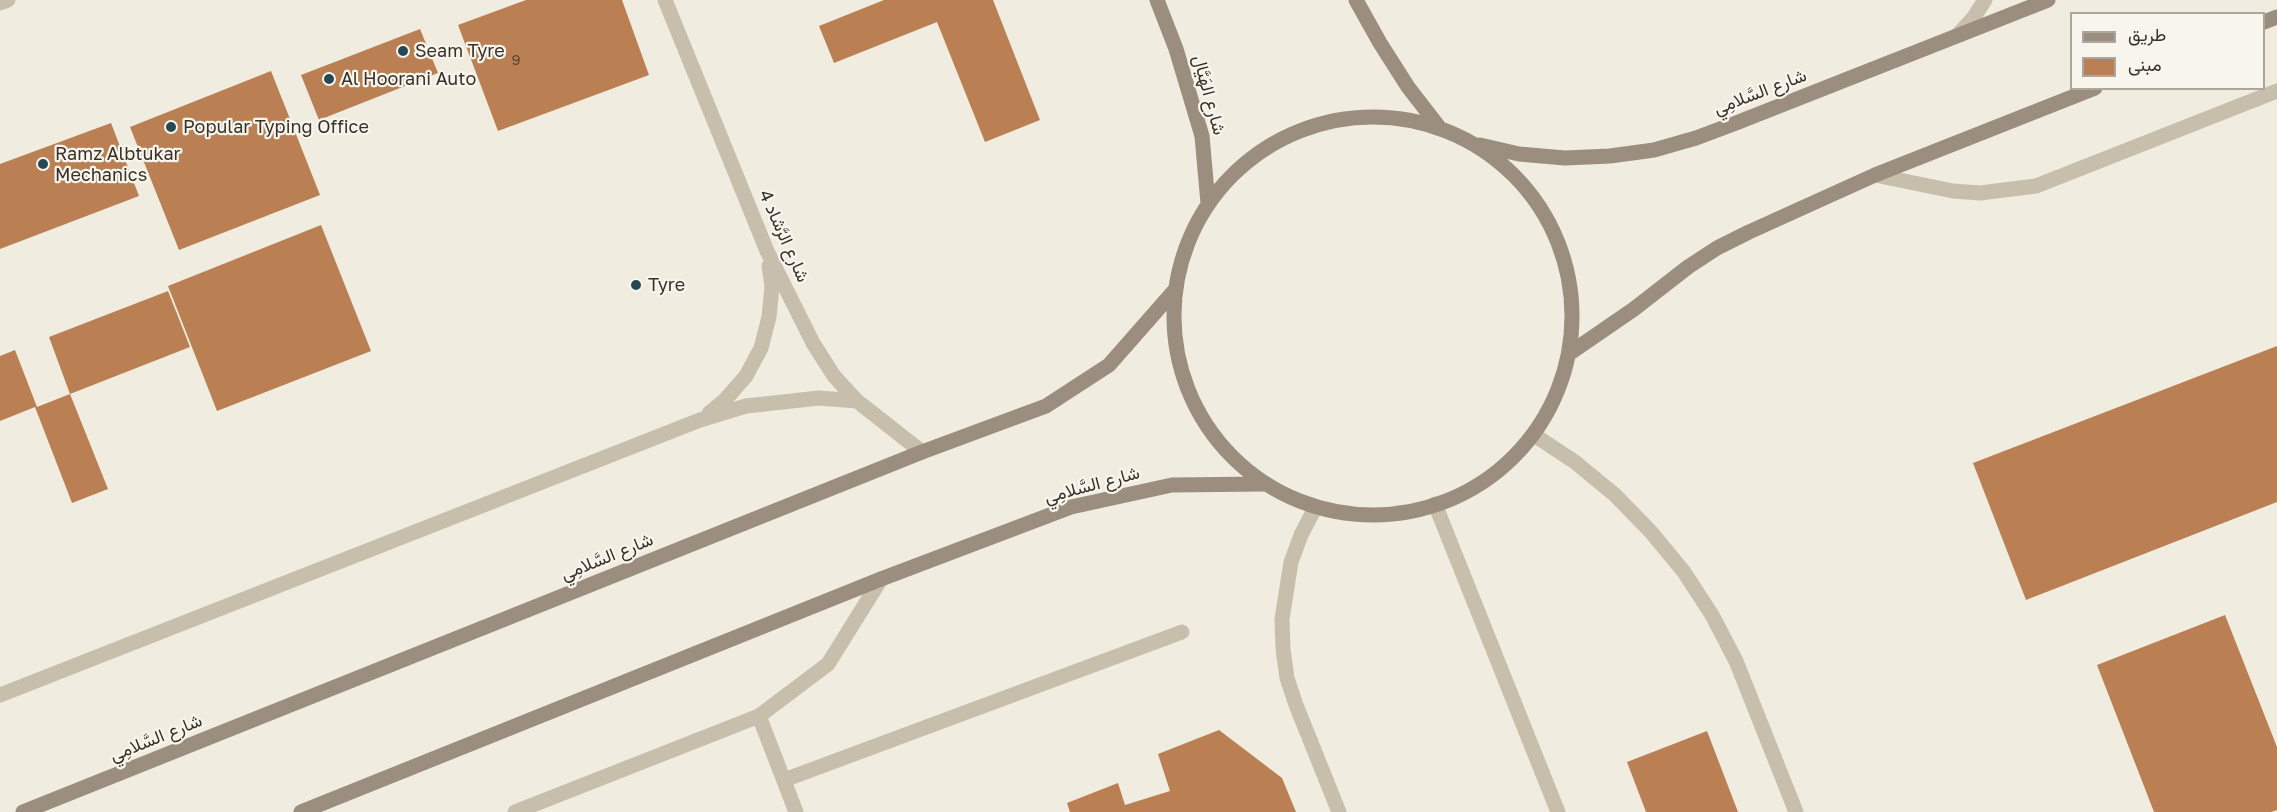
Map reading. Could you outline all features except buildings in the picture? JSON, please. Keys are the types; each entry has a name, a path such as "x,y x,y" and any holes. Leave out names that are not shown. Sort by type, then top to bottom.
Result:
{"street":[{"path":"0,3 8,0"},
{"name":"شارع الرَّشاد 4","path":"665,0 767,251 813,343 834,376 857,401 922,452"},
{"name":"شارع الهَيَّال","path":"1157,0 1176,49 1202,135 1208,203"},
{"path":"1356,0 1408,87 1439,128"},
{"path":"1957,36 1974,17 1984,0"},
{"name":"شارع السَّلامِي","path":"1475,144 1519,154 1565,158 1610,156 1654,150 1726,127 2048,0"},
{"path":"1570,353 1717,248 1875,175 2090,90"},
{"path":"1875,175 1953,191 2008,191 2036,186 2277,91"},
{"path":"1388,117 1439,128 1475,144 1508,168 1540,207 1563,253 1573,302 1570,353 1556,396 1534,435 1500,470 1459,497 1413,512 1364,516 1315,508 1263,484 1221,448 1191,400 1174,347 1174,291 1186,245 1208,203 1243,165 1286,136 1336,120 1388,117"},
{"path":"700,420 725,400 746,376 761,348 769,317 771,286 767,251"},
{"name":"شارع السَّلامِي","path":"24,812 922,452 1046,406 1109,364 1174,291"},
{"path":"0,694 700,420 746,406 819,398 857,401"},
{"path":"1534,435 1575,462 1615,495 1651,532 1683,572 1712,615 1736,661 1796,812"},
{"name":"شارع السَّلامِي","path":"301,812 881,579 1071,507 1172,485 1263,484"},
{"path":"1435,504 1558,812"},
{"path":"1315,508 1301,535 1291,562 1281,620 1283,649 1287,678 1296,705 1339,812"},
{"path":"515,812 759,716 828,664 881,579"},
{"path":"784,780 1182,632"},
{"path":"759,716 796,812"}],"place":[{"name":"Seam Tyre","path":"403,51"},
{"name":"Al Hoorani Auto","path":"329,79"},
{"name":"Popular Typing Office","path":"171,127"},
{"name":"Ramz Albtukar Mechanics","path":"43,164"},
{"name":"Tyre","path":"636,285"}]}
